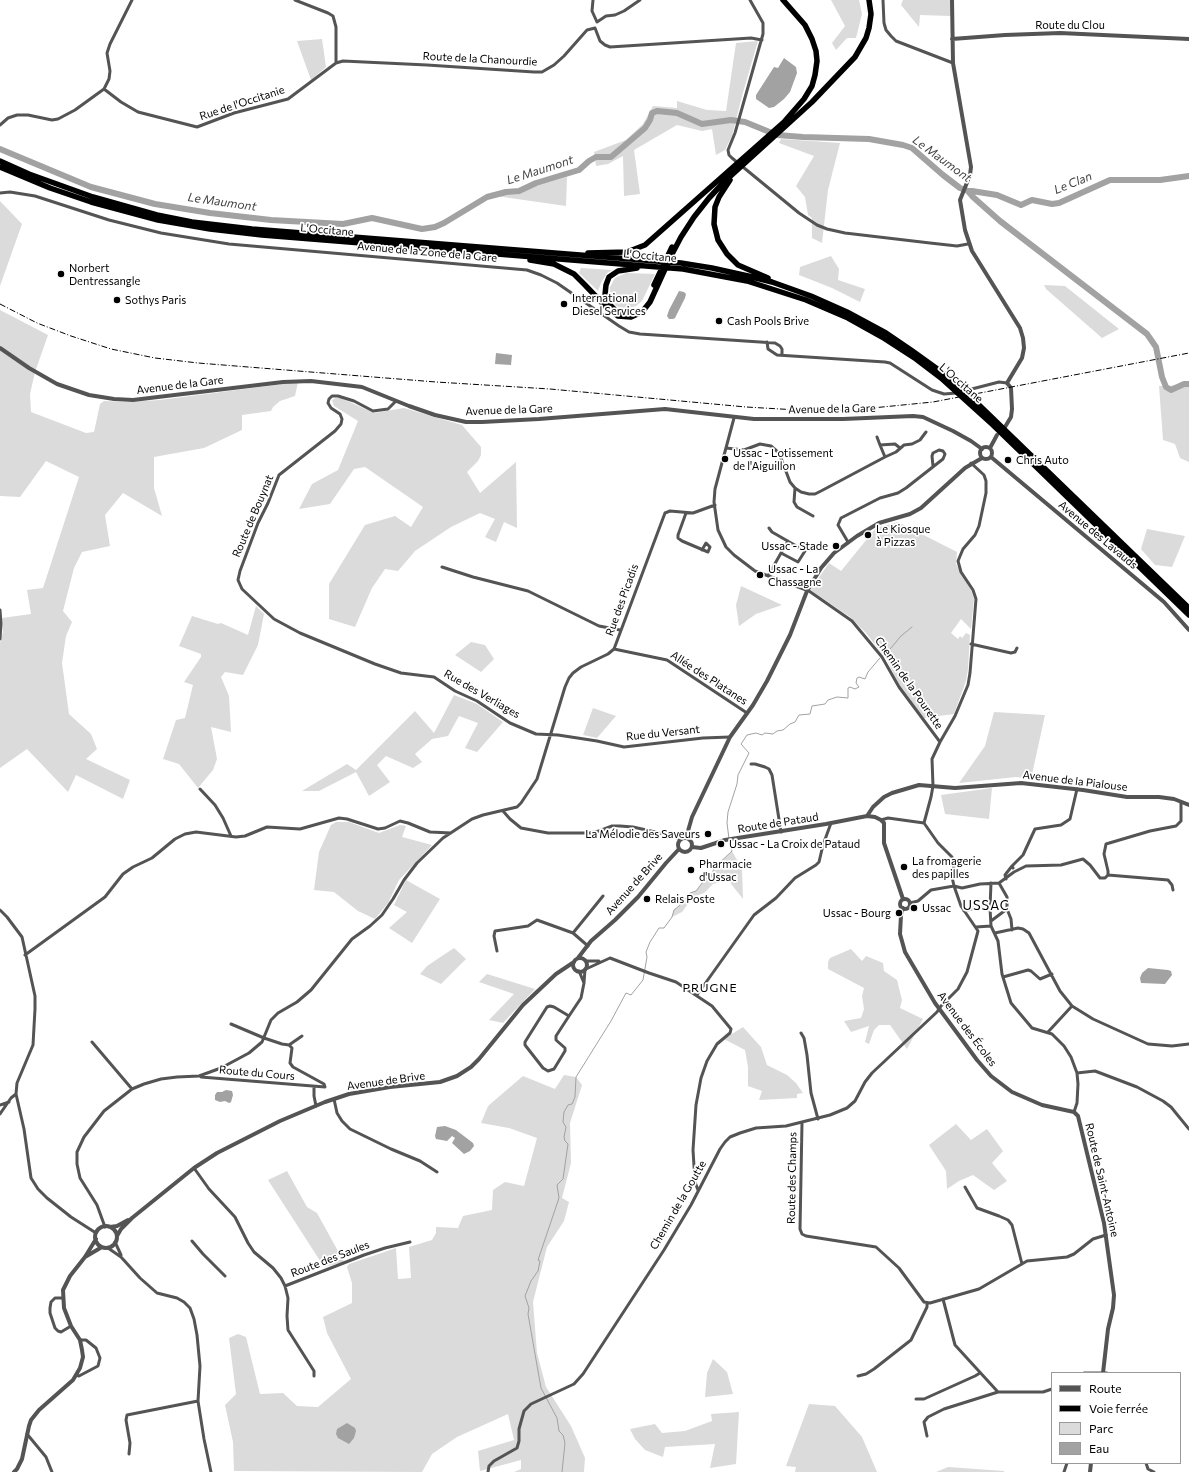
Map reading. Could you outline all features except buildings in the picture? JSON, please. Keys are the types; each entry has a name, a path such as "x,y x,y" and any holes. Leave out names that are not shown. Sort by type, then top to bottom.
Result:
{"highway":[{"path":"782,0 808,30 814,43 817,61 816,75 808,93 787,122"},
{"path":"506,255 554,264 567,270 579,278 611,311 618,316 634,316 644,309 650,302 684,225 698,206 732,172 846,68 859,52 866,38 870,23 869,0"},
{"name":"L'Occitane","path":"0,161 28,174 93,198 192,222 252,229 689,264 748,276 790,288 847,312 886,333 931,364 1189,608"},
{"name":"L'Occitane","path":"0,167 50,188 91,202 136,215 183,225 234,232 660,267 705,272 747,281 780,290 818,304 848,318 888,340 953,385"},
{"path":"542,252 619,253 637,249 649,242 716,188 732,172"},
{"path":"716,188 714,218 716,235 723,250 738,265 790,288"},
{"path":"660,267 634,268 615,273 610,277 606,284 606,298 613,309 627,313 634,312 643,306 660,277"},
{"name":"L'Occitane","path":"976,406 1189,615"}],"street":[{"path":"0,125 8,118 17,115 28,115 52,120 58,119 75,110 104,89 110,71 107,53 132,0"},
{"path":"295,0 333,16 336,28 336,63"},
{"path":"593,0 592,11 597,22"},
{"path":"640,0 624,11 615,15 606,16 597,22 595,28 600,41 610,47 751,38 762,40"},
{"path":"750,0 763,23 764,29 737,128 728,150 729,155 799,214 818,225 845,233 957,246 968,244"},
{"path":"884,0 884,23 886,30 896,41 953,63"},
{"path":"952,0 953,63 970,159 970,175 962,195 960,206 968,244 1020,328 1023,338 1024,348 1022,358 1007,383"},
{"name":"Route de la Chanourdie","path":"336,63 352,60 542,72 554,65 564,56 587,30 595,28"},
{"name":"Route du Clou","path":"952,39 1060,33 1189,39"},
{"name":"Rue de l'Occitanie","path":"104,89 121,102 138,112 198,127 234,113 288,99 336,63"},
{"name":"Avenue de la Zone de la Gare","path":"0,193 10,192 35,196 108,220 161,233 228,244 527,270 556,283 629,332 722,340 767,342"},
{"path":"782,355 782,349 778,344 767,342 768,349 777,355 890,363 927,388 944,394 962,392 999,382 1007,383 1011,388 1012,409 1011,417 1005,427"},
{"name":"Avenue de la Gare","path":"0,348 29,368 57,384 89,395 133,400 297,380 362,386 435,415 466,422 539,419 658,409 680,410 734,418 761,419 843,419 906,416 923,417 962,435 982,449"},
{"name":"Route de Bouynat","path":"313,638 274,619 242,589 238,580 240,571 258,523 280,475 341,424 342,419 340,414 331,408 328,403 329,399 332,396 338,396 354,401 373,411 388,409 396,400"},
{"name":"Chemin de la Pourette","path":"734,418 715,489 718,530 726,547 755,571 807,591 852,621 882,657 899,687 940,742"},
{"path":"726,448 744,450 760,444 770,446 779,453 790,482 795,488 801,492 815,494 896,452 904,445 912,444 920,440 926,432"},
{"path":"990,448 997,435"},
{"path":"877,437 885,457"},
{"path":"880,445 895,444 900,448"},
{"path":"982,458 980,455 982,449 985,447 990,448"},
{"path":"686,838 692,818 730,737 760,694 776,665 790,635 807,591 827,560 848,542 879,523 910,514 921,508 971,463 982,458 986,460 991,458 993,452 990,448"},
{"path":"848,542 838,525 841,518 880,498 898,493 906,488 943,459 945,454 943,451 938,450 933,453 933,466"},
{"name":"Avenue des Lavauds","path":"991,458 1164,602 1189,630"},
{"path":"924,823 932,797 932,759 955,716 968,685 970,674 971,644 976,599 973,590 960,572 958,561 963,548 975,535 979,526 986,493 986,481 984,475 971,463"},
{"path":"795,488 794,502 797,507 813,516"},
{"path":"702,550 678,538 678,535 686,513 693,513 715,505"},
{"name":"Rue des Picadis","path":"264,1038 271,1020 278,1013 297,1002 311,990 352,939 382,915 404,880 417,863 451,833 472,819 502,811 517,806 521,803 537,779 565,687 573,672 608,654 614,649 665,513 670,510 686,513"},
{"path":"768,528 772,532 805,551 798,562 781,553"},
{"path":"768,576 788,541"},
{"path":"442,567 473,577 523,589 599,626 620,630"},
{"path":"0,610 2,624 0,639"},
{"name":"Rue des Verliages","path":"313,638 375,664 401,673 434,677 455,692 477,701 510,723 536,734 550,734"},
{"path":"971,644 1011,653 1015,652 1017,648"},
{"name":"Allée des Platanes","path":"614,649 667,660 747,713"},
{"name":"Rue du Versant","path":"550,734 597,741 624,747 730,737"},
{"path":"751,764 769,769 772,775 781,832"},
{"name":"Avenue de la Pialouse","path":"867,816 878,801 892,793 919,785 955,788 1021,782 1127,797 1159,797 1174,799 1189,805"},
{"path":"200,789 215,805 231,836"},
{"path":"1006,879 1005,875 1023,855 1035,829 1061,824 1070,819 1077,789"},
{"path":"1108,875 1104,854 1106,844 1150,831 1176,826 1180,820 1181,802"},
{"path":"502,811 521,828 548,833 590,833 612,826 620,826 633,827 673,836 680,840"},
{"path":"867,816 875,817 884,822 884,843 903,899 900,903 903,908 908,908 910,903 918,901 931,890 954,886 962,888 980,884 999,883 1014,872 1026,866 1061,865 1083,859 1090,865 1100,878 1105,878 1108,875 1168,880 1172,885 1173,890"},
{"name":"Route de Pataud","path":"692,847 705,847 729,839 781,832 867,816"},
{"path":"25,955 105,897 123,874 133,867 152,858 180,836 196,832 245,836 267,826 300,829 339,818 347,819 378,829 385,828 400,821 408,822 430,832 451,833"},
{"path":"881,820 888,818 924,823 938,843 952,857 954,865 952,877 964,911 976,927 991,926"},
{"path":"697,995 754,915 776,898 795,878 816,866 819,862 831,823"},
{"path":"686,838 690,840 692,847 687,852 679,850 677,844 680,840 686,838"},
{"name":"Avenue de Brive","path":"578,958 587,947 634,902 666,863 679,850"},
{"path":"1012,866 1014,872"},
{"path":"999,883 1007,897 1007,909 1011,919 1012,930"},
{"path":"991,884 991,926 995,933 999,948 1003,977 1011,1003 1026,1022 1037,1031 1052,1034 1064,1046 1071,1057 1077,1072 1077,1103 1074,1112"},
{"path":"573,933 603,896"},
{"path":"903,899 907,899 910,903"},
{"path":"964,911 978,907 990,908"},
{"name":"Avenue des Écoles","path":"903,908 900,934 904,948 940,1009 990,1076 1012,1092 1042,1105 1074,1112"},
{"path":"991,921 1007,909"},
{"path":"0,910 22,937 35,996 33,1044 17,1083 16,1094 25,1135 30,1172 34,1184 47,1198 71,1217 96,1233"},
{"path":"496,951 494,936 495,931 528,926 537,920 573,933 587,947 587,964 584,983 581,998 556,1036 556,1040 565,1048 565,1052 554,1069 548,1071 543,1068 525,1045 525,1042 547,1007 554,1007 569,1016"},
{"name":"Chemin de la Goutte","path":"488,1472 489,1466 494,1461 517,1448 519,1429 524,1411 531,1404 574,1384 583,1374 664,1250 691,1205 720,1149 730,1137 756,1128 786,1126 818,1119 852,1105 872,1073 940,1009 958,989 967,972 978,935 976,927"},
{"path":"995,933 1018,928 1029,933 1060,991 1072,1006 1092,1019 1140,1042 1172,1046 1189,1044"},
{"path":"584,983 574,966 574,962 578,958 600,961"},
{"path":"560,972 586,969 600,961 613,958 649,973 676,982 712,1006 731,1031 717,1044 707,1061 701,1078 696,1105 693,1150 695,1182 698,1190"},
{"name":"Avenue de Brive","path":"132,1218 194,1168 229,1147 280,1121 349,1094 379,1088 440,1082 457,1076 471,1067 523,1004 574,962"},
{"path":"1003,977 1028,970 1040,979 1052,974"},
{"path":"1048,1032 1072,1006"},
{"path":"231,1024 282,1044 289,1045 302,1036"},
{"path":"801,1033 806,1050 811,1093 818,1119"},
{"name":"Route du Cours","path":"199,1076 221,1068 249,1053 262,1042 264,1038"},
{"path":"92,1042 132,1089"},
{"name":"Route du Cours","path":"107,1227 97,1205 80,1178 77,1164 77,1152 84,1137 104,1111 132,1089 161,1079 177,1077 199,1076 324,1088 324,1084 292,1067 290,1063 292,1048 289,1045"},
{"path":"1077,1072 1094,1071 1137,1087 1163,1100 1171,1107 1188,1128"},
{"path":"314,1087 316,1106"},
{"path":"0,1114 16,1094"},
{"path":"334,1099 337,1113 350,1129 420,1161 436,1172"},
{"path":"0,1105 9,1102"},
{"name":"Route de Saint-Antoine","path":"1074,1112 1078,1116 1086,1145 1096,1194 1104,1223 1114,1295 1103,1372"},
{"path":"1188,1128 1189,1121"},
{"name":"Route des Champs","path":"802,1123 800,1229 802,1234 806,1236 876,1247 900,1268 921,1299 927,1303"},
{"name":"Route des Saules","path":"194,1168 209,1189 235,1217 254,1252 273,1268 285,1286 371,1253 410,1242"},
{"path":"965,1187 977,1208 1008,1220 1012,1225 1022,1264"},
{"path":"96,1233 102,1228 117,1226 132,1218"},
{"path":"121,1257 116,1242 117,1236 121,1229 132,1218"},
{"path":"107,1227 113,1229 117,1236"},
{"path":"96,1233 98,1244 102,1247"},
{"path":"858,1376 866,1374 874,1369 911,1340 927,1307 927,1303 978,1289 1027,1261 1067,1257 1074,1254 1093,1239 1106,1235"},
{"path":"14,1472 22,1459 29,1426 34,1415 69,1384 80,1368 83,1357 80,1340 71,1326 64,1308 63,1290 66,1283 96,1239"},
{"path":"192,1241 225,1276"},
{"path":"108,1248 116,1242"},
{"path":"85,1257 96,1249 102,1247 108,1248 121,1257 140,1278 157,1293 177,1298 190,1308 196,1326 200,1354 198,1401 211,1472"},
{"path":"285,1286 288,1298 288,1330 314,1371 314,1376"},
{"path":"63,1298 55,1298 51,1302 50,1313 55,1328 58,1331 60,1332 71,1326"},
{"path":"943,1299 954,1345 998,1392"},
{"path":"76,1375 79,1376 98,1366 100,1358 96,1348 86,1340 80,1340"},
{"path":"916,1398 924,1399 980,1373"},
{"path":"928,1436 924,1422 928,1417 944,1409 998,1392 1043,1392 1051,1389"},
{"path":"129,1454 130,1443 126,1420 127,1415 198,1401"},
{"path":"27,1434 46,1457 52,1472"},
{"path":"1146,1464 1148,1469 1154,1472"}],"green space":[{"path":"831,0 859,0 862,14 856,38 847,38 836,50 832,43 845,26"},
{"path":"903,0 951,0 951,16 920,15 919,27 901,5"},
{"path":"322,39 326,67 311,80 297,41"},
{"path":"758,41 732,136 725,150 716,155 712,129 702,131 677,125 634,150 640,194 624,196 623,156 608,164 596,166 594,152 626,140 643,124 653,106 677,108 677,101 707,110 726,111 736,43"},
{"path":"781,139 840,143 828,190 822,243 812,238 812,218 808,215 805,197 796,186 814,156 779,143"},
{"path":"567,177 566,206 496,196"},
{"path":"0,201 22,224 0,286"},
{"path":"831,256 839,269 838,280 865,289 860,302 832,288 799,275 800,267"},
{"path":"581,268 612,270 607,273 598,291 579,273"},
{"path":"626,273 655,274 642,301 636,306 625,309 616,306 610,293 610,287 615,278"},
{"path":"1044,285 1065,286 1119,329 1102,338 1046,289"},
{"path":"0,310 48,335 35,372 30,394 31,412 86,433 94,432 100,404 104,401 126,402 160,400 298,382 295,396 280,401 271,411 242,415 242,430 204,448 154,457 154,488 162,516 123,493 105,515 110,546 82,552 74,568 63,611 72,622 66,636 62,663 69,714 91,734 97,749 86,759 130,780 123,799 76,775 68,792 27,749 0,768 0,643 3,632 2,618 31,614 27,590 43,588 79,477 46,461 20,497 0,496"},
{"path":"1189,382 1189,462 1180,458 1175,444 1163,440 1159,386 1170,386"},
{"path":"341,398 374,413 404,408 462,425 481,447 481,455 478,461 467,472 480,493 516,462 517,528 504,522 496,542 485,537 495,519 480,513 451,527 415,551 398,571 385,569 372,588 355,627 329,619 329,584 365,525 395,516 411,527 423,507 365,467 354,469 330,504 299,509 312,484 338,470 358,421 334,406 332,400"},
{"path":"898,522 957,552 956,564 971,590 974,599 971,629 961,619 951,633 958,639 960,636 962,638 966,633 970,635 966,681 954,714 924,718 901,689 887,660 866,633 850,617 811,589 829,563 841,571 876,528"},
{"path":"1147,529 1185,536 1172,567 1155,565 1141,549"},
{"path":"741,586 782,605 756,614 739,626 736,605"},
{"path":"256,606 264,614 258,645 243,675 225,672 221,677 229,696 231,732 211,727 217,759 213,770 198,788 179,764 163,759 176,720 185,718 193,685 184,682 201,657 201,654 179,646 192,616 218,624 221,623 248,635"},
{"path":"471,642 485,645 494,659 481,672 455,655"},
{"path":"454,695 477,704 503,722 477,752 465,748 478,723 459,716 448,736 432,739 415,754 422,762 413,768 386,756 377,765 390,782 369,796 356,772 319,791 302,791 347,764 356,770 415,711 434,733"},
{"path":"593,708 616,716 597,738 583,735"},
{"path":"994,712 1045,715 1031,779 1016,777 959,783 985,746"},
{"path":"992,788 989,819 945,814 941,795"},
{"path":"336,822 349,822 379,833 400,825 406,826 402,837 432,845 399,880 388,903 375,919 358,911 334,892 314,890 319,852 331,825"},
{"path":"732,851 742,869 743,899 728,880 713,884 704,893 693,897 682,912 672,917 674,910 690,893 696,891 706,878 711,877 714,868"},
{"path":"406,880 440,899 412,943 389,928 407,912 394,905"},
{"path":"454,948 466,959 441,984 420,974 427,966"},
{"path":"851,949 862,961 866,956 883,963 884,971 897,980 902,1000 900,1008 923,1019 907,1049 890,1025 879,1025 874,1030 869,1044 865,1042 869,1026 851,1032 844,1021 861,1018 864,1009 862,996 864,988 828,969 828,962 830,958"},
{"path":"487,974 535,989 503,1023 489,1020 514,994 479,982"},
{"path":"743,1027 761,1047 767,1065 787,1075 796,1083 803,1093 797,1094 797,1098 759,1100 762,1091 748,1086 748,1067 745,1050 724,1039"},
{"path":"564,1075 576,1077 582,1085 570,1123 571,1163 562,1198 569,1202 564,1221 547,1247 533,1302 537,1353 546,1387 571,1426 585,1458 584,1472 514,1472 521,1469 521,1460 480,1471 478,1451 514,1440 508,1414 457,1437 432,1454 422,1472 234,1471 233,1442 225,1405 236,1394 229,1338 238,1334 246,1337 260,1394 283,1393 297,1406 318,1407 351,1379 327,1333 323,1317 352,1303 352,1283 347,1267 349,1264 396,1248 398,1279 411,1278 409,1247 432,1240 436,1233 436,1227 458,1228 463,1216 492,1210 493,1190 505,1182 524,1186 537,1138 509,1128 481,1123 488,1106 523,1076 555,1089"},
{"path":"956,1124 971,1140 987,1129 1003,1151 992,1163 1007,1181 994,1190 973,1175 959,1181 947,1189 946,1171 929,1145"},
{"path":"287,1171 307,1207 317,1213 344,1262 324,1267 268,1180"},
{"path":"713,1359 727,1372 733,1394 705,1397 707,1373"},
{"path":"809,1404 835,1406 862,1437 877,1472 795,1472 796,1467 786,1466"},
{"path":"739,1412 736,1464 710,1468 715,1444 665,1447 663,1457 645,1450 635,1439 630,1429 655,1424 662,1433 685,1431 712,1421 711,1414"},
{"path":"948,1467 1004,1471 1004,1472 936,1472"}],"water":[{"path":"784,58 796,67 797,73 790,92 774,107 769,108 756,99 756,95 774,67 778,68"},
{"path":"679,291 686,294 685,298 675,318 669,319 667,316 669,310"},
{"path":"496,353 512,355 511,365 495,364"},
{"path":"1148,968 1168,970 1171,971 1172,975 1165,984 1141,983 1140,978 1142,973"},
{"path":"226,1090 232,1091 233,1095 231,1102 220,1102 215,1100 215,1095 217,1092"},
{"path":"445,1126 456,1130 473,1143 474,1146 470,1151 464,1154 452,1143 455,1138 452,1136 447,1141 436,1139 435,1136 437,1127"},
{"path":"347,1423 355,1428 356,1431 354,1438 349,1444 338,1438 336,1434 337,1429"}],"waterway":[{"name":"Le Maumont","path":"0,149 91,187 155,204 210,213 271,220 343,224 372,218 422,229 435,227 444,223 487,197 506,192 519,191 536,183 579,170 596,157 611,157 645,128 652,113 657,111 677,113 702,124 731,120 745,122 777,135 869,139 903,145 912,148 943,175 960,188 968,191 1000,221 1147,334 1156,347 1162,377 1166,387 1171,390 1184,384 1189,384"},
{"name":"Le Clan","path":"968,191 997,195 1021,205 1032,200 1052,204 1059,203 1110,180 1160,180 1189,176"},
{"path":"883,656 901,636 912,627"},
{"path":"729,839 727,823 728,812 737,784 738,775 749,753 741,744 747,735 756,733 762,735 765,733 773,734 777,731 783,730 795,722 799,715 810,714 812,706 825,704 828,700 837,697 848,698 848,688 850,687 855,689 859,687 856,683 857,678 859,677 865,679 868,672 880,658"},
{"path":"562,1472 565,1443 563,1435 559,1431 557,1418 541,1388 528,1314 529,1308 525,1296 531,1281 538,1271 540,1261 538,1260 559,1198 557,1185 563,1179 568,1144 564,1137 566,1127 563,1122 564,1112 568,1105 572,1104 575,1097 576,1077 611,1021 626,993 631,995 643,980 647,957 646,952 650,942 659,928 664,928 672,917 674,910 690,893 696,891 706,878 711,877 714,868 732,851 730,842"}],"railway":[{"path":"0,304 37,323 71,336 111,349 155,358 198,363 436,382 550,389 746,407 798,410 852,410 933,402 1189,353"}],"place":[{"name":"Norbert Dentressangle","path":"61,274"},
{"name":"Sothys Paris","path":"117,300"},
{"name":"International Diesel Services","path":"564,304"},
{"name":"Cash Pools Brive","path":"719,321"},
{"name":"Ussac - Lotissement de l'Aiguillon","path":"725,459"},
{"name":"Chris Auto","path":"1008,460"},
{"name":"Le Kiosque à Pizzas","path":"868,535"},
{"name":"Ussac - Stade","path":"836,546"},
{"name":"Ussac - La Chassagne","path":"760,575"},
{"name":"La Mélodie des Saveurs","path":"708,834"},
{"name":"Ussac - La Croix de Pataud","path":"721,844"},
{"name":"La fromagerie des papilles","path":"904,867"},
{"name":"Pharmacie d'Ussac","path":"691,870"},
{"name":"Relais Poste","path":"647,899"},
{"name":"Ussac","path":"914,908"},
{"name":"Ussac - Bourg","path":"899,913"}],"district":[{"name":"USSAC","path":"986,906"},
{"name":"PRUGNE","path":"710,988"}]}
